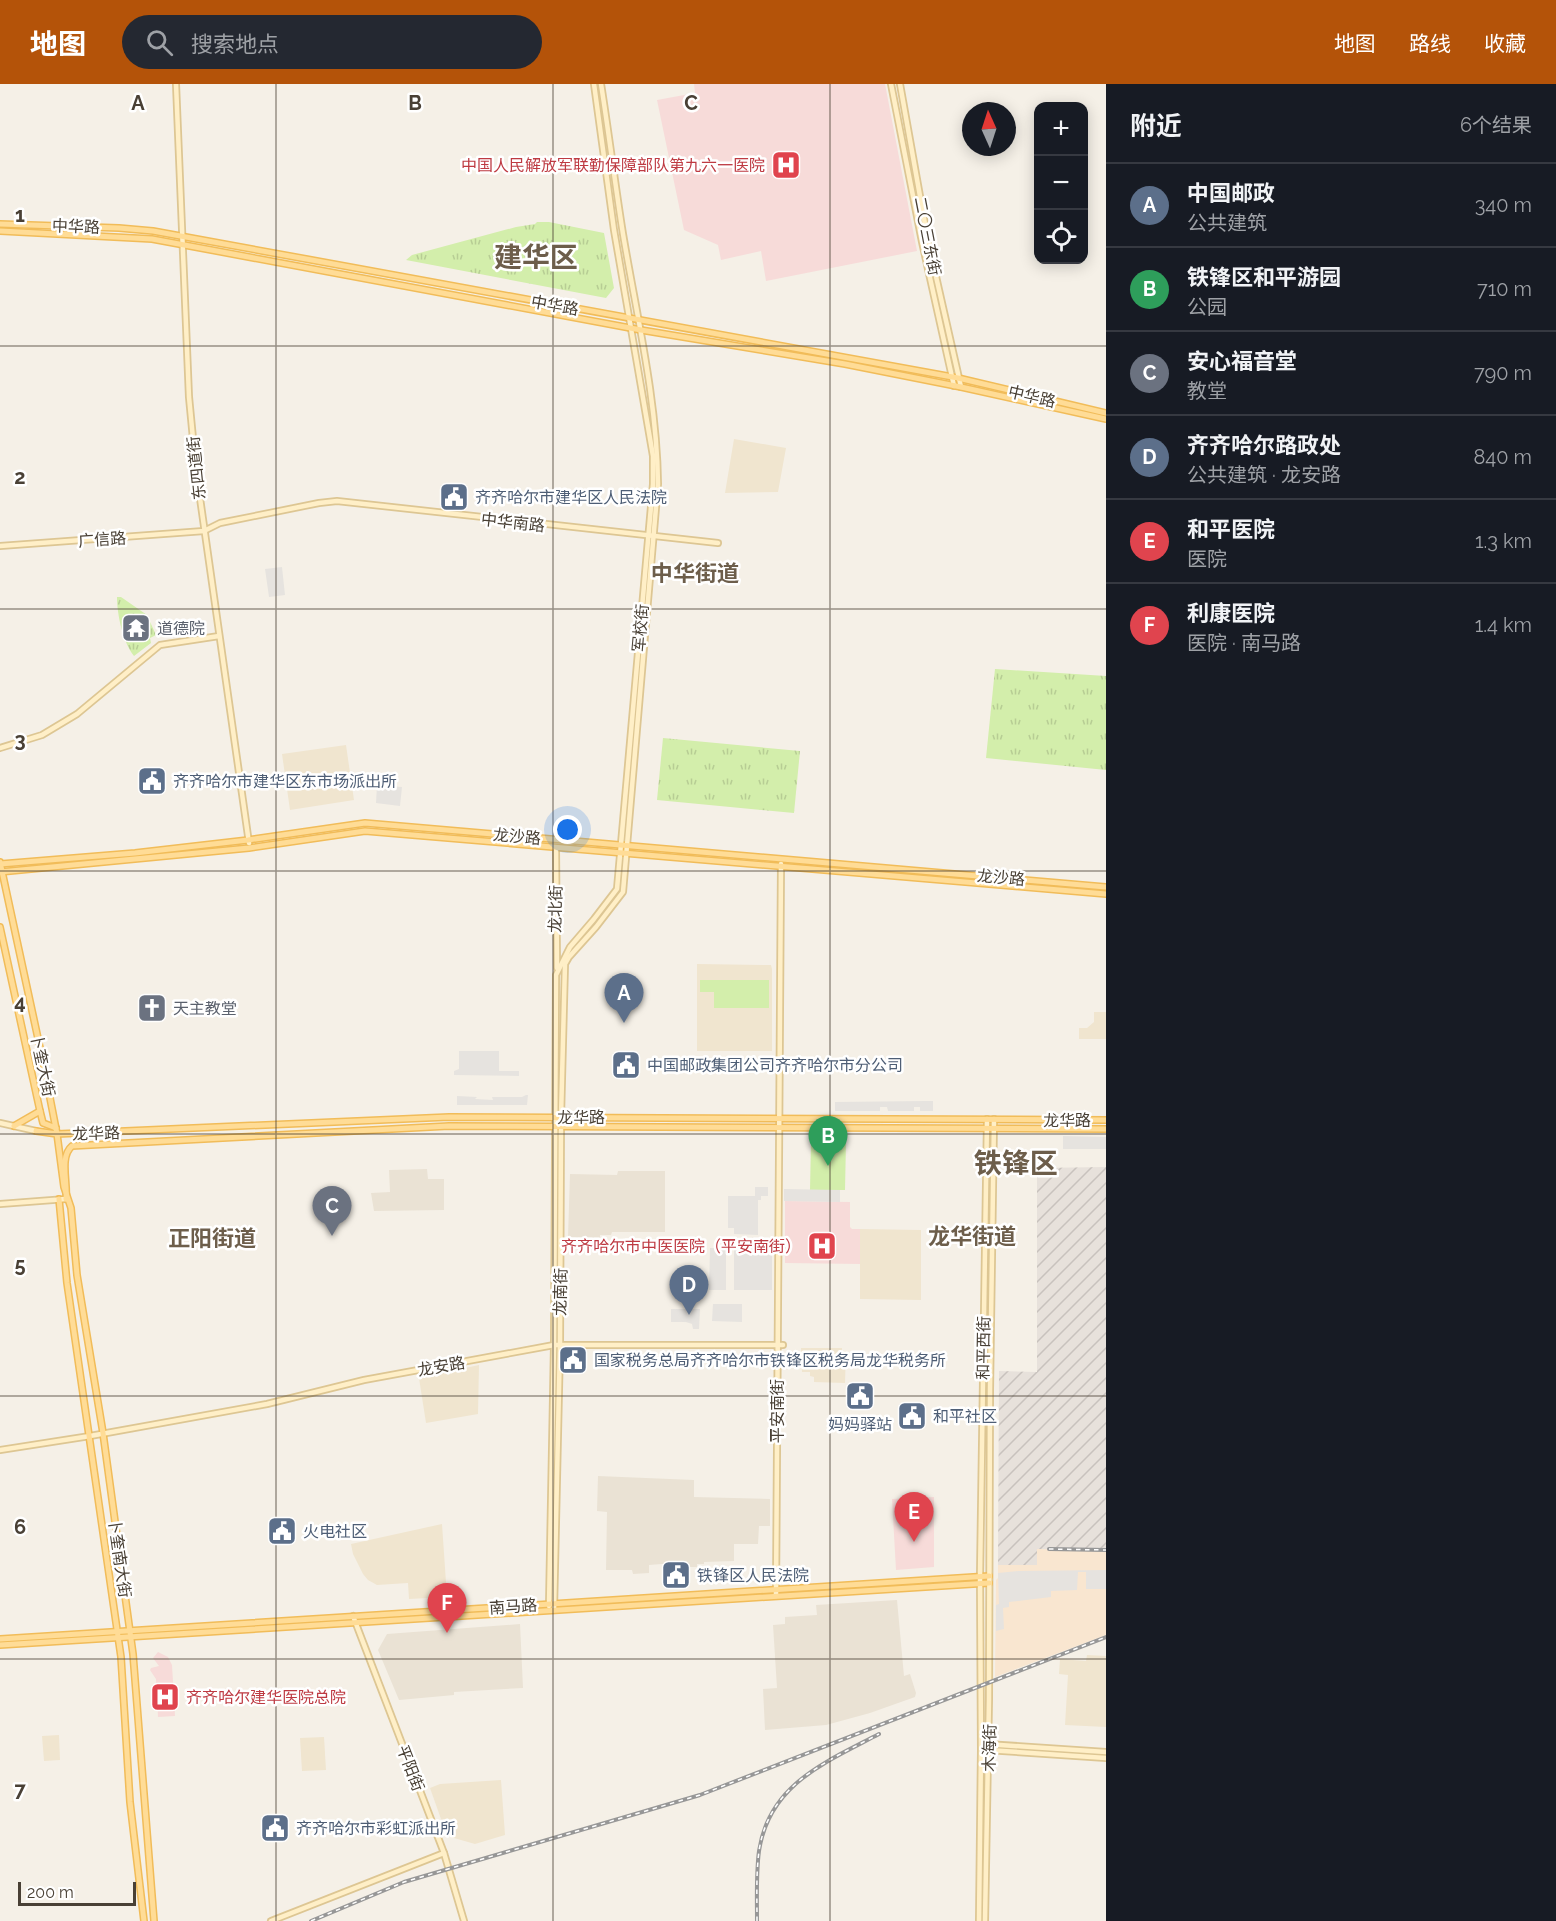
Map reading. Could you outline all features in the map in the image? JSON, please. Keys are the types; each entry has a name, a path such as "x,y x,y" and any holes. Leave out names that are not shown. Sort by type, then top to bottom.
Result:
{"main road":[{"name":"东四道街","path":"176,84 189,397 204,531 249,848"},
{"name":"军校街","path":"594,84 614,230 653,456 651,537"},
{"name":"军校街","path":"574,951 623,892 624,850 651,537 658,484 658,456 641,330 623,234 601,84"},
{"name":"二〇三东街","path":"891,84 923,248 957,386"},
{"name":"二〇三东街","path":"900,84 955,377"},
{"name":"中华路","path":"0,224 119,228 183,237 955,377 1106,413"},
{"name":"中华路","path":"0,231 152,239 641,330 845,364 1106,419"},
{"name":"中华南路","path":"204,531 220,523 337,501 718,543"},
{"name":"广信路","path":"0,546 204,531"},
{"path":"0,748 42,735 77,714 160,645 219,636"},
{"name":"龙沙路","path":"0,864 119,855 365,823 781,866 1106,894"},
{"name":"龙沙路","path":"1,872 249,848 365,831 556,848 781,858 1106,887"},
{"name":"龙北街","path":"556,848 557,971"},
{"name":"军校街","path":"557,971 570,947 617,889 624,850"},
{"name":"平安南街","path":"776,1596 780,1345 781,858"},
{"name":"卜奎大街","path":"0,864 56,1131"},
{"name":"龙北街","path":"557,925 557,971"},
{"name":"卜奎大街","path":"0,927 43,1123 56,1131"},
{"name":"龙北街","path":"564,973 565,964 574,951"},
{"name":"龙南街","path":"551,1607 557,1346 557,971"},
{"name":"龙南街","path":"558,1117 564,973"},
{"name":"卜奎大街","path":"14,1126 40,1111"},
{"name":"龙华路","path":"36,1131 56,1131 69,1135 449,1117 1106,1120"},
{"name":"和平西街","path":"980,1576 987,1119"},
{"name":"和平西街","path":"989,1576 994,1119"},
{"path":"0,1123 36,1131"},
{"name":"龙华路","path":"66,1198 68,1187 65,1157 66,1151 72,1146 449,1126 1106,1130"},
{"name":"龙华路","path":"56,1131 66,1198"},
{"path":"0,1204 66,1198"},
{"name":"卜奎南大街","path":"66,1198 71,1208 77,1275 103,1433 130,1634 153,1921"},
{"name":"卜奎南大街","path":"59,1199 67,1284 118,1635 130,1802 144,1921"},
{"name":"龙安路","path":"0,1450 267,1404 364,1380 557,1346 780,1345"},
{"name":"木海街","path":"979,1921 980,1576"},
{"name":"南马路","path":"551,1607 776,1589 989,1576"},
{"name":"木海街","path":"985,1921 989,1747 989,1576"},
{"name":"南马路","path":"0,1645 354,1619 989,1583"},
{"name":"平阳街","path":"354,1619 444,1853 464,1921"},
{"name":"南马路","path":"0,1639 118,1635"},
{"path":"981,1747 1106,1752"},
{"path":"989,1747 1106,1758"},
{"path":"271,1921 444,1853"}],"shaded area":[{"name":"中国人民解放军联勤保障部队第九六一医院","path":"694,84 885,84 917,251 766,281 761,251 721,260 718,245 684,230 657,100 695,93"},
{"path":"734,439 786,448 778,492 725,493"},
{"path":"282,567 285,595 269,597 265,569"},
{"path":"346,745 354,800 290,810 282,754"},
{"path":"377,785 402,787 400,806 376,803"},
{"path":"697,964 771,965 772,1051 697,1051"},
{"path":"1094,1012 1106,1012 1106,1039 1079,1039 1079,1028 1087,1028 1094,1022"},
{"path":"459,1051 499,1051 499,1071 519,1071 519,1076 454,1075 454,1071 459,1069"},
{"path":"528,1095 527,1105 457,1105 457,1096 493,1100 492,1097"},
{"path":"933,1101 933,1111 920,1111 920,1107 914,1107 914,1111 888,1111 887,1107 880,1107 880,1111 835,1111 835,1102"},
{"path":"1063,1136 1106,1137 1106,1149 1063,1149"},
{"path":"1106,1167 1106,1550 1037,1549 1037,1565 998,1565 999,1371 1037,1372 1037,1168"},
{"path":"427,1169 428,1179 444,1179 444,1210 374,1211 371,1193 390,1192 389,1170"},
{"path":"618,1171 665,1171 665,1232 612,1232 611,1235 600,1235 600,1238 568,1237 570,1174 617,1175"},
{"path":"755,1187 768,1187 768,1196 761,1196 761,1200 758,1200 758,1235 734,1234 734,1228 728,1228 728,1196 755,1196"},
{"path":"784,1189 840,1190 840,1202 784,1201"},
{"name":"齐齐哈尔市中医医院（平安南街）","path":"785,1201 850,1202 850,1227 860,1229 860,1264 785,1263"},
{"path":"860,1229 921,1230 921,1300 860,1299"},
{"path":"710,1248 726,1248 726,1290 709,1290"},
{"path":"734,1248 772,1248 772,1290 734,1290"},
{"path":"713,1304 742,1304 742,1322 712,1321"},
{"path":"671,1309 700,1309 699,1329 693,1329 692,1324 686,1322 671,1322"},
{"path":"801,1348 842,1348 842,1351 846,1351 845,1383 814,1382 814,1377 810,1376 810,1372 802,1372"},
{"path":"479,1365 478,1414 426,1423 419,1378"},
{"path":"598,1476 694,1480 694,1497 770,1499 770,1526 759,1526 758,1544 734,1544 734,1561 704,1562 704,1564 697,1564 697,1567 688,1567 687,1562 649,1565 649,1573 633,1574 632,1570 606,1570 607,1512 597,1511"},
{"path":"934,1497 934,1567 896,1570 892,1499"},
{"path":"442,1524 447,1597 409,1599 408,1583 377,1585 363,1574 353,1554 351,1544"},
{"path":"1037,1549 1106,1550 1106,1635 995,1677 998,1565 1037,1565"},
{"path":"1106,1570 1106,1589 1086,1589 1086,1572 1078,1572 1077,1590 1051,1591 1051,1597 1009,1602 1009,1607 1003,1608 1004,1629 996,1631 996,1605 999,1604 998,1573"},
{"path":"897,1600 904,1676 910,1674 916,1693 915,1697 826,1725 765,1730 763,1689 777,1688 773,1625 785,1624 785,1617 817,1615 816,1605"},
{"path":"520,1624 523,1688 454,1692 454,1695 399,1700 378,1650 387,1634"},
{"name":"齐齐哈尔建华医院总院","path":"158,1652 168,1657 172,1665 175,1716 158,1717 156,1679 150,1670 159,1666 153,1658"},
{"path":"1087,1655 1106,1656 1106,1727 1065,1725 1068,1675 1059,1674 1060,1659 1086,1661"},
{"path":"59,1735 60,1760 44,1761 42,1736"},
{"path":"324,1737 326,1770 302,1771 300,1738"},
{"path":"501,1780 505,1835 475,1844 447,1836 430,1788 440,1784"}],"green space":[{"path":"537,222 549,222 604,233 614,288 606,298 406,260 412,255"},
{"name":"道德院","path":"117,597 121,597 147,615 156,635 150,638 151,643 134,656 121,628"},
{"path":"995,669 1106,676 1106,770 986,758"},
{"path":"663,738 800,751 794,813 657,800"},
{"path":"700,980 769,980 769,1008 714,1008 714,992 700,992"},
{"path":"811,1142 846,1142 845,1190 810,1190"}],"railway":[{"path":"1049,1549 1106,1550"},
{"path":"311,1921 404,1882 700,1795 1106,1637"},
{"path":"757,1921 759,1851 765,1828 775,1808 787,1792 803,1778 820,1766 879,1734"}],"place":[{"name":"中国人民解放军联勤保障部队第九六一医院","path":"786,165"},
{"name":"齐齐哈尔市建华区人民法院","path":"454,497"},
{"name":"道德院","path":"136,628"},
{"name":"齐齐哈尔市建华区东市场派出所","path":"152,781"},
{"name":"天主教堂","path":"152,1008"},
{"name":"中国邮政","path":"624,1023"},
{"name":"中国邮政集团公司齐齐哈尔市分公司","path":"626,1065"},
{"name":"铁锋区和平游园","path":"828,1166"},
{"name":"安心福音堂","path":"332,1236"},
{"name":"齐齐哈尔市中医医院（平安南街）","path":"822,1246"},
{"name":"齐齐哈尔路政处","path":"689,1315"},
{"name":"国家税务总局齐齐哈尔市铁锋区税务局龙华税务所","path":"573,1360"},
{"name":"妈妈驿站","path":"860,1396"},
{"name":"和平社区","path":"912,1416"},
{"name":"火电社区","path":"282,1531"},
{"name":"和平医院","path":"914,1542"},
{"name":"铁锋区人民法院","path":"676,1575"},
{"name":"利康医院","path":"447,1633"},
{"name":"齐齐哈尔建华医院总院","path":"165,1697"},
{"name":"齐齐哈尔市彩虹派出所","path":"275,1828"}],"district":[{"name":"建华区","path":"536,257"},
{"name":"中华街道","path":"695,573"},
{"name":"铁锋区","path":"1016,1163"},
{"name":"龙华街道","path":"972,1236"},
{"name":"正阳街道","path":"212,1238"}]}
